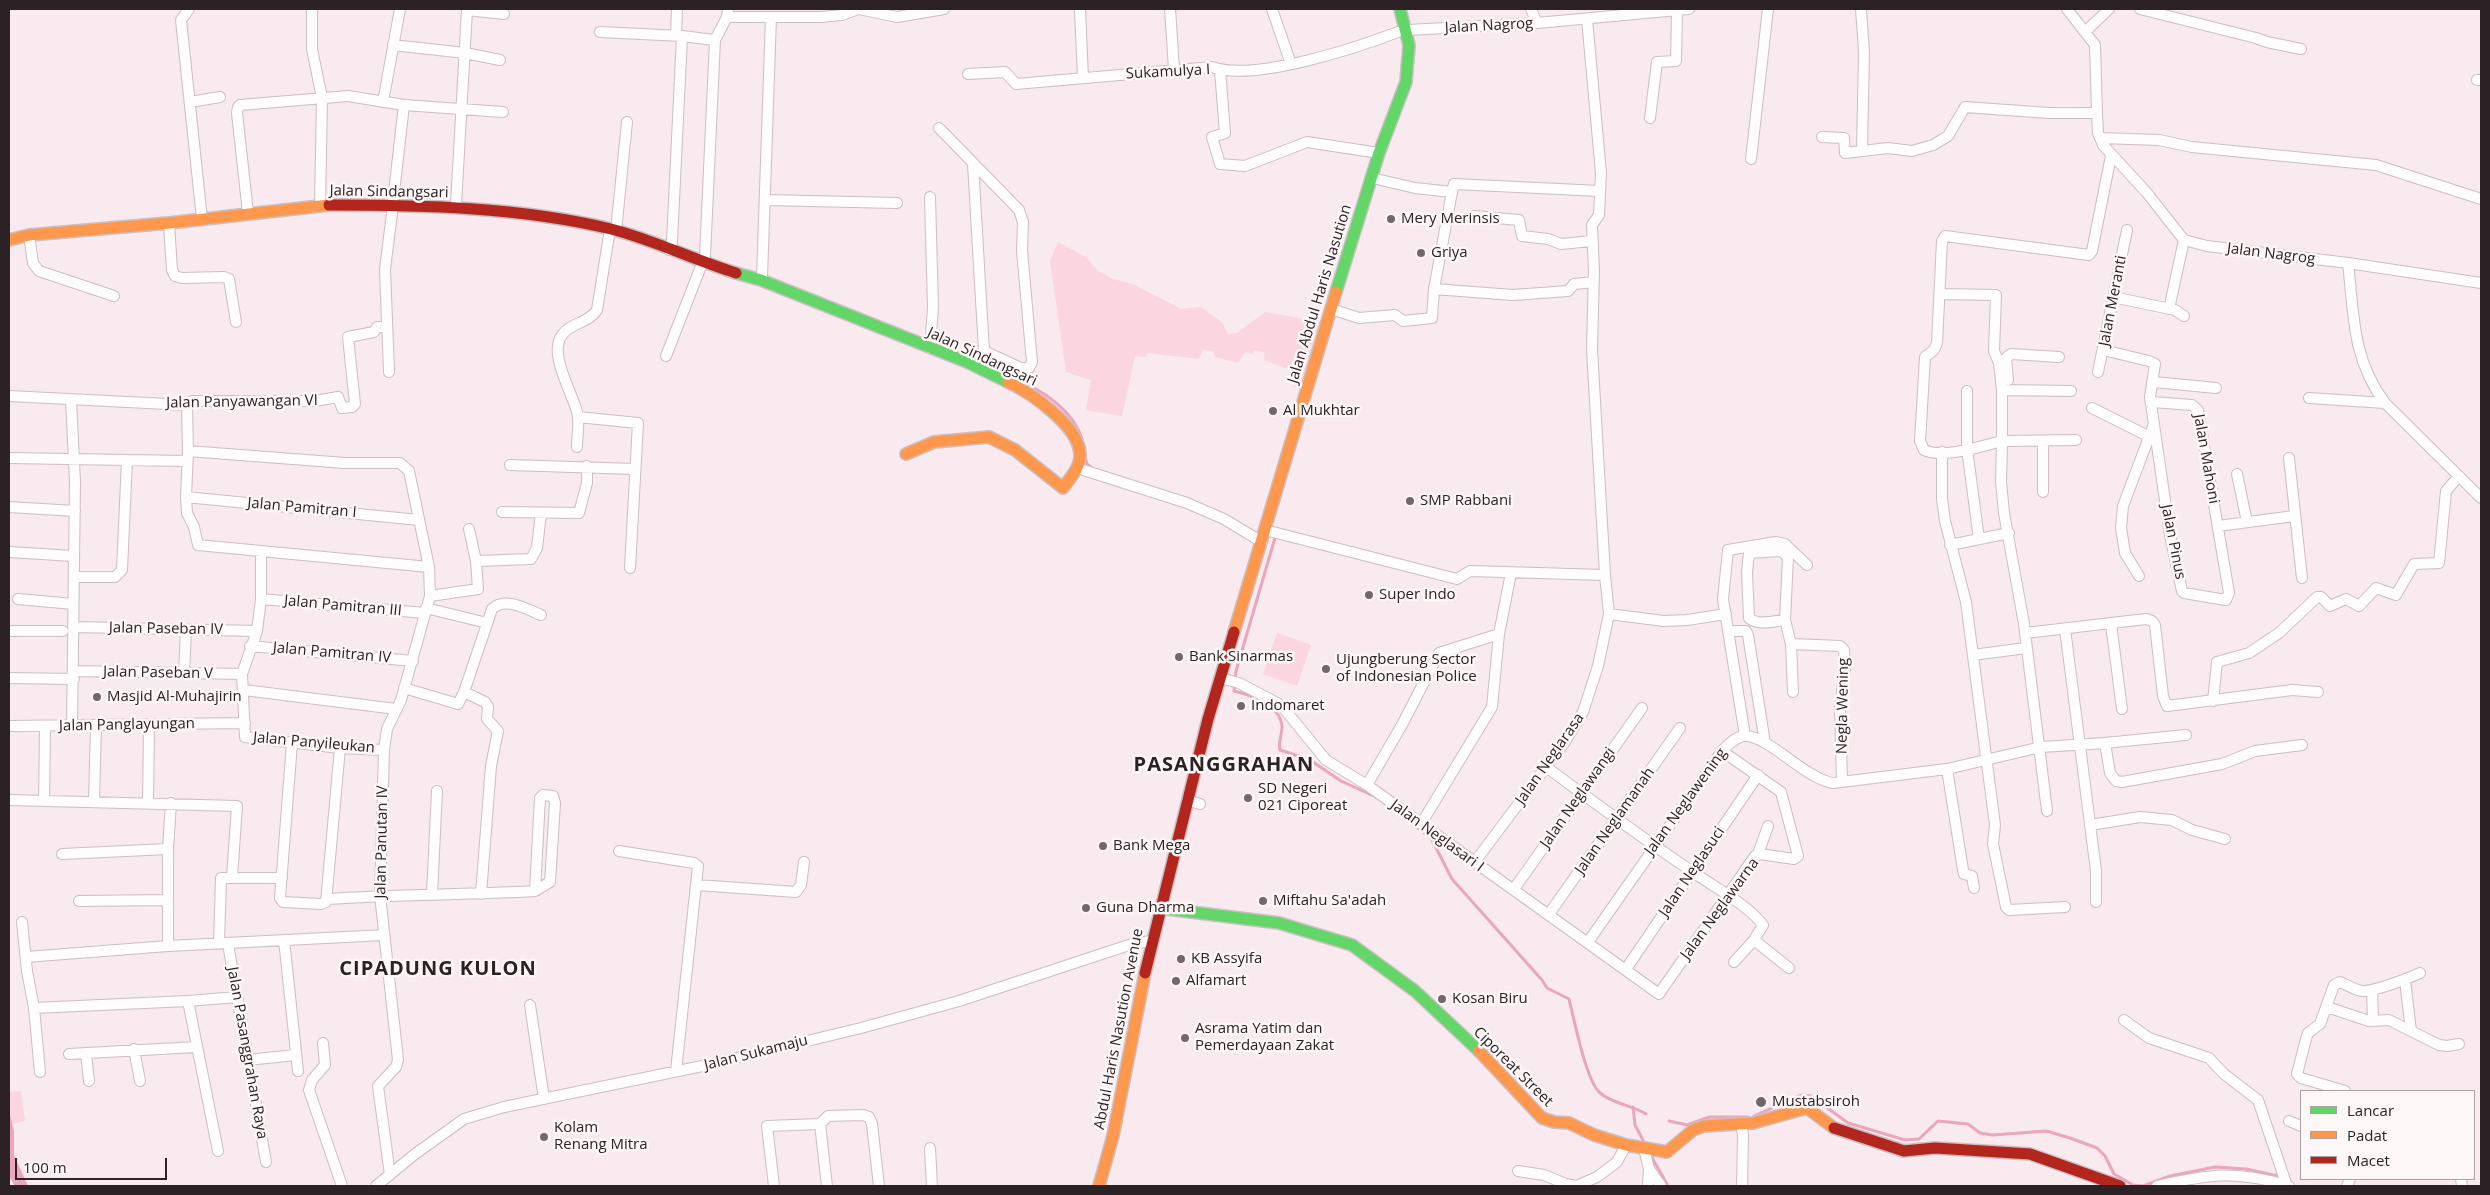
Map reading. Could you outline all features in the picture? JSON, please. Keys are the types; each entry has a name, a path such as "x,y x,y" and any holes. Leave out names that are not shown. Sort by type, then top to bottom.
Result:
{"main road":[{"name":"Jalan Abdul Haris Nasution","path":"1389,9 1403,31"},
{"name":"Jalan Abdul Haris Nasution","path":"1230,681 1265,530 1390,121 1390,103 1400,58 1403,31 1400,9"},
{"name":"Jalan Sindangsari","path":"9,240 29,235 394,200 456,203 613,230 703,263 761,277 982,361 1030,392 1070,430 1080,452 1077,468"},
{"path":"906,454 934,442 989,437 1015,450 1035,464 1061,488 1066,487 1077,468"},
{"name":"Abdul Haris Nasution Avenue","path":"1099,1186 1107,1160 1159,908 1182,844 1187,800 1230,681"},
{"name":"Ciporeat Street","path":"1159,908 1279,923 1363,951 1415,991 1452,1028 1486,1056 1542,1118 1554,1122 1569,1123 1594,1135 1626,1145 1664,1152 1670,1150 1693,1130 1704,1126 1741,1124 1765,1120 1807,1108 1835,1128 1904,1151 1935,1148 2030,1154 2120,1186"}],"street":[{"path":"189,9 181,20 202,219"},
{"path":"312,9 312,49 322,98 320,206"},
{"path":"383,102 400,9"},
{"path":"456,203 460,110 465,53 464,9 504,14"},
{"path":"669,250 672,242 679,36 677,9"},
{"path":"666,356 705,256 715,40 727,13 771,17 852,11 897,17 944,9"},
{"path":"1080,9 1083,78"},
{"path":"1170,9 1174,69"},
{"path":"1272,9 1291,64"},
{"path":"1531,9 1537,23"},
{"name":"Jalan Nagrog","path":"1403,31 1537,23 1689,9"},
{"path":"1751,160 1768,9"},
{"path":"1861,9 1864,52 1862,151"},
{"path":"2067,9 2095,45 2097,113 2100,138 2112,156 2132,175 2184,240 2169,309"},
{"path":"2086,31 2109,9"},
{"path":"2140,9 2301,49"},
{"path":"1650,118 1658,62 1676,61 1677,10"},
{"path":"761,277 771,17"},
{"name":"Jalan Neglarasa","path":"1474,863 1546,767 1583,712 1598,666 1609,614 1604,575 1592,349 1594,282 1592,225 1599,215 1600,190 1597,116 1588,19"},
{"name":"Sukamulya I","path":"968,74 1005,72 1016,84 1174,69 1212,67 1220,70 1273,69 1403,31"},
{"path":"600,32 715,40"},
{"path":"393,45 465,53 500,60"},
{"path":"1220,70 1225,133 1212,137 1220,164 1245,166 1307,142 1380,153"},
{"path":"190,102 220,97"},
{"path":"248,213 238,106 244,104 354,97 404,105 503,112"},
{"path":"389,372 385,269 404,105"},
{"path":"1822,137 1844,138 1845,153 1888,148 1912,151 1933,146 1948,136 1965,107 2049,113 2097,113"},
{"path":"577,447 578,417 571,391 559,366 560,338 564,332 587,320 597,310 613,230 627,122"},
{"path":"939,128 1019,210 1022,222 1022,251 1032,362 1029,368 982,361 973,164"},
{"path":"2100,138 2159,140 2192,147 2376,165 2481,200"},
{"path":"2076,440 2002,441 1967,449 1942,452 1926,451 1920,442 1925,358 1936,347 1942,241 1945,236 2090,254 2112,156"},
{"path":"1372,178 1415,188 1452,192"},
{"path":"973,189 992,184"},
{"path":"1331,309 1359,318 1395,315 1403,321 1432,318 1434,290 1454,184 1600,190"},
{"path":"930,197 933,307 931,342"},
{"path":"765,200 897,203"},
{"path":"1474,216 1519,220 1522,236 1548,239 1561,244 1592,241"},
{"path":"169,223 172,270 175,276 182,278 224,276 229,280 236,322"},
{"name":"Jalan Meranti","path":"2098,372 2127,230"},
{"path":"29,235 33,264 39,271 114,296"},
{"name":"Jalan Nagrog","path":"2184,240 2207,246 2348,263 2481,283"},
{"path":"2348,263 2359,356 2368,378 2385,403 2481,498"},
{"path":"1434,290 1514,295 1568,291 1574,284 1594,282"},
{"path":"1940,294 1996,295 1994,351 2005,390"},
{"path":"2113,297 2169,309 2184,316"},
{"name":"Jalan Panyawangan VI","path":"9,396 186,405 192,401 315,401 338,397 342,408 352,407 355,404 348,337 372,333 377,328 386,326"},
{"name":"Jalan Pinus","path":"2103,350 2154,362 2156,366 2150,394 2174,560 2184,593 2221,601 2229,597 2218,526"},
{"path":"2047,811 2025,633 2001,482 2002,441 2006,358 2008,355 2014,353 2059,356"},
{"path":"2154,382 2216,388"},
{"path":"2005,390 2070,391"},
{"path":"1967,391 1967,449 1978,539"},
{"path":"2308,398 2385,403"},
{"path":"71,400 75,511 71,556 74,576 72,726"},
{"name":"Jalan Mahoni","path":"2152,402 2192,405 2198,410 2218,526"},
{"path":"186,405 187,514 194,526 198,545 261,553 429,567"},
{"path":"2092,408 2148,436"},
{"path":"578,417 636,422 639,426 630,568"},
{"path":"2139,576 2125,553 2121,528 2123,506 2154,424"},
{"path":"2043,441 2043,492"},
{"path":"1942,452 1942,499 1950,545 1966,602 1995,825 1993,844 2006,907 2009,910 2066,907"},
{"path":"9,458 127,460 187,456 345,463 400,463 409,470 429,567 430,596 478,589 476,560 469,529"},
{"path":"2289,458 2302,578"},
{"path":"74,576 115,577 122,570 127,460"},
{"path":"510,465 635,469"},
{"path":"502,512 579,513 587,483 587,466"},
{"path":"1077,468 1187,503 1224,520 1262,542"},
{"path":"2236,474 2247,522"},
{"path":"2213,702 2218,662 2249,653 2279,633 2317,597 2330,606 2346,599 2359,606 2376,588 2396,595 2414,564 2439,563 2446,491 2459,476"},
{"name":"Jalan Pamitran I","path":"186,498 419,520"},
{"path":"9,506 75,511"},
{"path":"476,560 531,559 537,548 542,513"},
{"path":"2218,526 2294,516"},
{"path":"1265,530 1457,580 1470,571 1604,575"},
{"path":"1950,545 2009,533"},
{"path":"1807,565 1785,544 1776,542 1728,550 1726,582 1723,592 1745,736 1765,743 1822,781 1842,782 1946,769 2040,747 2186,735"},
{"path":"1785,620 1762,622 1752,621 1749,618 1747,572 1749,553 1781,551 1788,556 1785,620 1790,644 1793,692"},
{"path":"9,552 71,556"},
{"path":"245,723 242,674 250,646 257,631 261,599 261,553"},
{"path":"1421,824 1492,707 1499,634 1511,573"},
{"name":"Jalan Panutan IV","path":"390,1175 378,1086 396,1067 398,1060 380,896 384,750 387,729 404,688 430,596"},
{"path":"18,598 73,604"},
{"name":"Jalan Pamitran III","path":"261,599 425,611 487,623"},
{"path":"404,688 455,705 463,695 492,609 505,603 541,615"},
{"path":"1609,614 1664,621 1687,620 1726,614"},
{"path":"2025,633 2146,620 2152,621 2155,625 2163,696 2167,706 2213,702 2292,690 2318,692"},
{"path":"2111,624 2122,709"},
{"name":"Jalan Paseban IV","path":"74,627 257,631"},
{"path":"2066,629 2096,871 2096,902"},
{"path":"184,674 186,630"},
{"path":"9,631 63,631"},
{"path":"1734,631 1748,632 1765,743"},
{"path":"1367,785 1403,723 1439,653 1499,634"},
{"name":"Negla Wening","path":"1790,644 1840,646 1844,650 1845,669 1840,707 1842,782"},
{"name":"Jalan Pamitran IV","path":"250,646 413,660"},
{"path":"1973,655 2026,648"},
{"name":"Jalan Paseban V","path":"9,678 74,675 242,674"},
{"name":"Jalan Neglasari I","path":"1230,681 1281,705 1326,760 1367,785 1474,863 1514,889 1626,969 1658,994"},
{"path":"244,690 396,709"},
{"path":"463,695 486,702 488,707 487,719 498,730 491,766 481,894"},
{"name":"Jalan Neglawangi","path":"1514,889 1642,708"},
{"name":"Jalan Panglayungan","path":"9,726 245,723"},
{"name":"Jalan Panyileukan","path":"245,723 245,737 340,748 384,750"},
{"path":"148,802 149,725"},
{"path":"94,802 96,726"},
{"path":"44,801 45,727"},
{"name":"Jalan Neglamanah","path":"1549,914 1680,728"},
{"name":"Jalan Neglawening","path":"1588,942 1654,845 1722,751 1731,742 1745,736"},
{"path":"292,743 282,901 321,904 326,902 340,748"},
{"path":"2105,743 2110,773 2116,781 2122,782 2222,764 2255,751 2302,745"},
{"path":"1722,751 1758,775"},
{"path":"1546,767 1616,819 1728,896 1763,924 1754,940 1734,962"},
{"path":"1946,769 1963,870 1964,874 1972,876 1974,888"},
{"name":"Jalan Neglawarna","path":"1658,994 1758,854 1796,859 1798,856 1792,841 1784,797 1775,786 1758,775"},
{"name":"Jalan Neglasuci","path":"1626,969 1758,775"},
{"path":"432,894 437,791"},
{"path":"327,898 481,894 536,890 550,882 555,800 553,796 543,795 540,798 536,890"},
{"path":"9,800 171,802 237,806 232,877 282,878"},
{"path":"1187,800 1200,804"},
{"path":"168,946 168,848 171,802"},
{"path":"2090,825 2140,817 2172,820 2192,830 2225,839"},
{"path":"1758,854 1768,826"},
{"path":"62,854 168,848"},
{"path":"619,851 694,862 698,866 676,1071"},
{"path":"697,885 796,892 801,885 804,862"},
{"name":"Jalan Pasanggrahan Raya","path":"232,877 221,878 224,944 237,997 266,1162"},
{"path":"79,901 168,900"},
{"path":"22,922 34,1008 40,1072"},
{"path":"26,957 168,946 384,935"},
{"path":"284,940 298,1071"},
{"path":"1754,940 1789,968"},
{"name":"Jalan Sukamaju","path":"376,1186 464,1119 504,1107 676,1071 861,1028 959,1001 1132,944 1151,941"},
{"path":"2342,1090 2301,1078 2297,1074 2308,1033 2320,1024 2334,984 2363,991 2372,990 2405,980 2420,973"},
{"path":"2405,980 2411,1030"},
{"path":"2372,990 2373,1021"},
{"path":"34,1008 237,997"},
{"path":"188,1001 218,1151"},
{"path":"530,1005 544,1099"},
{"path":"2327,1006 2345,1014 2373,1021 2389,1020 2439,1045 2459,1044"},
{"path":"2124,1020 2149,1038 2210,1058 2224,1074 2258,1100 2288,1186"},
{"path":"323,1043 325,1065 323,1070 314,1076 309,1090 342,1186"},
{"path":"69,1054 198,1047"},
{"path":"134,1049 140,1081"},
{"path":"86,1053 89,1081"},
{"path":"247,1060 296,1055"},
{"path":"774,1186 767,1126 820,1124 828,1116 863,1115 869,1117 872,1124 879,1186"},
{"path":"2289,1122 2300,1126"},
{"path":"820,1124 827,1186"},
{"path":"1741,1124 1743,1135 1742,1186"},
{"path":"1518,1171 1544,1175 1576,1186 1597,1177 1617,1162 1626,1145"},
{"path":"930,1148 932,1186"},
{"path":"1647,1149 1649,1185"},
{"path":"1649,1169 1661,1186"},
{"path":"2158,1186 2196,1177 2230,1175 2254,1177 2288,1186"}],"shaded area":[{"path":"1058,242 1086,257 1098,271 1113,279 1133,284 1181,309 1201,307 1222,322 1228,334 1237,333 1265,312 1322,322 1300,389 1293,387 1296,372 1264,360 1265,353 1255,350 1252,354 1245,352 1238,363 1215,357 1213,352 1203,349 1199,359 1147,353 1146,357 1135,356 1122,416 1086,410 1091,380 1066,372 1050,261"},
{"path":"1277,633 1311,645 1297,686 1263,674"},
{"path":"21,1091 25,1121 9,1125 9,1092"},
{"path":"9,1111 14,1131 14,1155 28,1186 15,1186 9,1176"}],"waterway":[{"path":"994,368 1033,387 1058,404 1068,414 1082,439"},
{"path":"1085,457 1087,464 1092,468"},
{"path":"1275,538 1236,671 1234,691 1264,702 1276,713 1282,727 1279,744 1280,750 1310,760 1341,781 1376,797"},
{"path":"1387,805 1431,838 1452,879 1547,988 1569,999 1585,1063 1600,1093 1611,1100 1646,1114"},
{"path":"1754,1116 1801,1095 1811,1096 1848,1123 1905,1140 1919,1139 1938,1121 1968,1124 1980,1133 1993,1135 2046,1131 2097,1148 2105,1156 2114,1174 2133,1185 2143,1186 2170,1176 2215,1167 2246,1169 2278,1176"},
{"path":"1633,1107 1635,1125 1645,1144"},
{"path":"1669,1121 1687,1125 1709,1117 1748,1117"},
{"path":"1650,1154 1668,1186"}],"traffic: fast":[{"path":"1336,292 1379,153 1406,82 1409,45 1400,9"},
{"path":"736,273 761,280 967,362 1008,382"},
{"path":"1159,908 1279,923 1352,945 1415,991 1479,1051"}],"traffic: slow":[{"path":"9,240 29,235 169,223 329,205"},
{"path":"1234,632 1336,292"},
{"path":"906,454 934,442 989,437 1015,450 1063,488 1079,463 1078,443 1072,432 1063,422 1041,402 1008,382"},
{"path":"1099,1186 1113,1136 1145,973"},
{"path":"1479,1051 1542,1118 1554,1122 1569,1123 1594,1135 1626,1145 1667,1152 1693,1130 1704,1126 1753,1123 1807,1108 1834,1128"}],"traffic: jam":[{"path":"329,205 435,207 541,216 611,229 736,273"},
{"path":"1145,973 1208,719 1234,632"},
{"path":"1834,1128 1904,1151 1935,1148 2030,1154 2120,1186"}],"place":[{"name":"Mery Merinsis","path":"1391,219"},
{"name":"Griya","path":"1421,253"},
{"name":"Al Mukhtar","path":"1273,411"},
{"name":"SMP Rabbani","path":"1410,501"},
{"name":"Super Indo","path":"1369,595"},
{"name":"Bank Sinarmas","path":"1179,657"},
{"name":"Ujungberung Sector of Indonesian Police","path":"1326,669"},
{"name":"Masjid Al-Muhajirin","path":"97,697"},
{"name":"Indomaret","path":"1241,706"},
{"name":"SD Negeri 021 Ciporeat","path":"1248,798"},
{"name":"Bank Mega","path":"1103,846"},
{"name":"Miftahu Sa'adah","path":"1263,901"},
{"name":"Guna Dharma","path":"1086,908"},
{"name":"KB Assyifa","path":"1181,959"},
{"name":"Alfamart","path":"1176,981"},
{"name":"Kosan Biru","path":"1442,999"},
{"name":"Asrama Yatim dan Pemerdayaan Zakat","path":"1185,1038"},
{"name":"Mustabsiroh","path":"1761,1102"},
{"name":"Kolam Renang Mitra","path":"544,1137"}],"district":[{"name":"PASANGGRAHAN","path":"1224,765"},
{"name":"CIPADUNG KULON","path":"438,969"}]}
